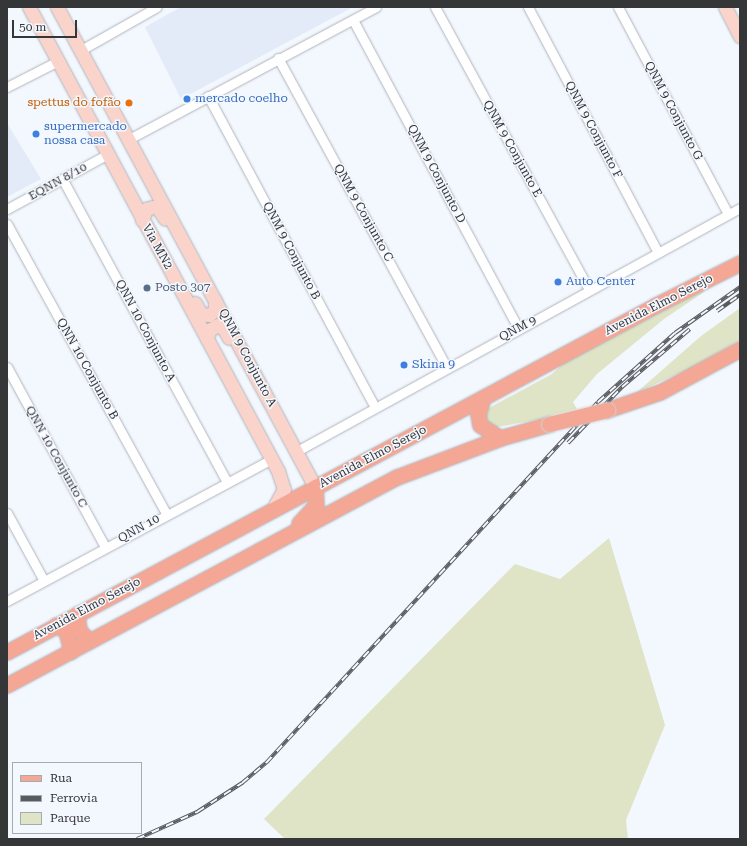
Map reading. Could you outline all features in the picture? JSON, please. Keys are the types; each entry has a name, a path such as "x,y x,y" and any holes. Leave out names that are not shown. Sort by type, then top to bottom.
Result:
{"main road":[{"name":"Via MN2","path":"28,7 272,459 284,489 274,509"},
{"name":"QNM 9 Conjunto A","path":"57,7 274,408 315,487"},
{"path":"725,7 740,36"},
{"path":"142,220 146,209 157,207 171,230 181,236"},
{"path":"152,239 174,264 201,314 211,314 215,310 215,300"},
{"name":"Avenida Elmo Serejo","path":"7,652 315,487 740,263"},
{"path":"207,339 209,330 214,326 224,329 249,376 274,408"},
{"path":"7,685 289,533 398,477 500,438 607,410 660,392 740,350"},
{"path":"483,398 478,414 480,425 500,438"},
{"path":"289,533 316,505 315,487"},
{"path":"77,614 79,630 89,641"},
{"path":"56,625 66,631 71,651"}],"street":[{"path":"81,50 157,7"},
{"path":"129,139 278,58 376,7"},
{"name":"QNM 9 Conjunto E","path":"435,7 589,290"},
{"name":"QNM 9 Conjunto F","path":"528,7 658,253"},
{"name":"QNM 9 Conjunto G","path":"618,7 728,214"},
{"name":"QNM 9 Conjunto D","path":"353,20 519,329"},
{"name":"QNM 9 Conjunto C","path":"278,58 447,368"},
{"path":"8,83 58,61"},
{"name":"QNM 9 Conjunto B","path":"208,96 374,406"},
{"name":"EQNN 8/10","path":"7,210 108,154"},
{"name":"QNN 10 Conjunto A","path":"62,180 226,482"},
{"name":"QNM 9","path":"296,451 374,406 447,368 740,208"},
{"name":"QNN 10 Conjunto B","path":"7,224 166,514"},
{"name":"QNN 10 Conjunto C","path":"7,367 105,547"},
{"name":"QNN 10","path":"7,601 166,514 272,459"},
{"path":"7,513 44,581"}],"shaded area":[{"path":"181,7 353,7 181,99 145,27"},
{"path":"7,123 41,179 7,197"}],"green space":[{"path":"702,288 704,292 664,319 597,374 573,402 577,409 530,421 497,427 489,426 483,415 487,409 552,374 567,360"},
{"path":"740,308 740,340 690,368 636,393 701,336"},
{"path":"609,538 665,725 626,820 628,839 285,839 264,819 515,564 560,579"}],"railway":[{"path":"137,839 197,812 242,783 266,763 598,402 675,333 740,287"},
{"path":"717,311 740,295"},
{"path":"568,443 622,387 690,329"}],"place":[{"name":"mercado coelho","path":"187,99"},
{"name":"spettus do fofão","path":"129,103"},
{"name":"supermercado nossa casa","path":"36,134"},
{"name":"Auto Center","path":"558,282"},
{"name":"Posto 307","path":"147,288"},
{"name":"Skina 9","path":"404,365"}]}
